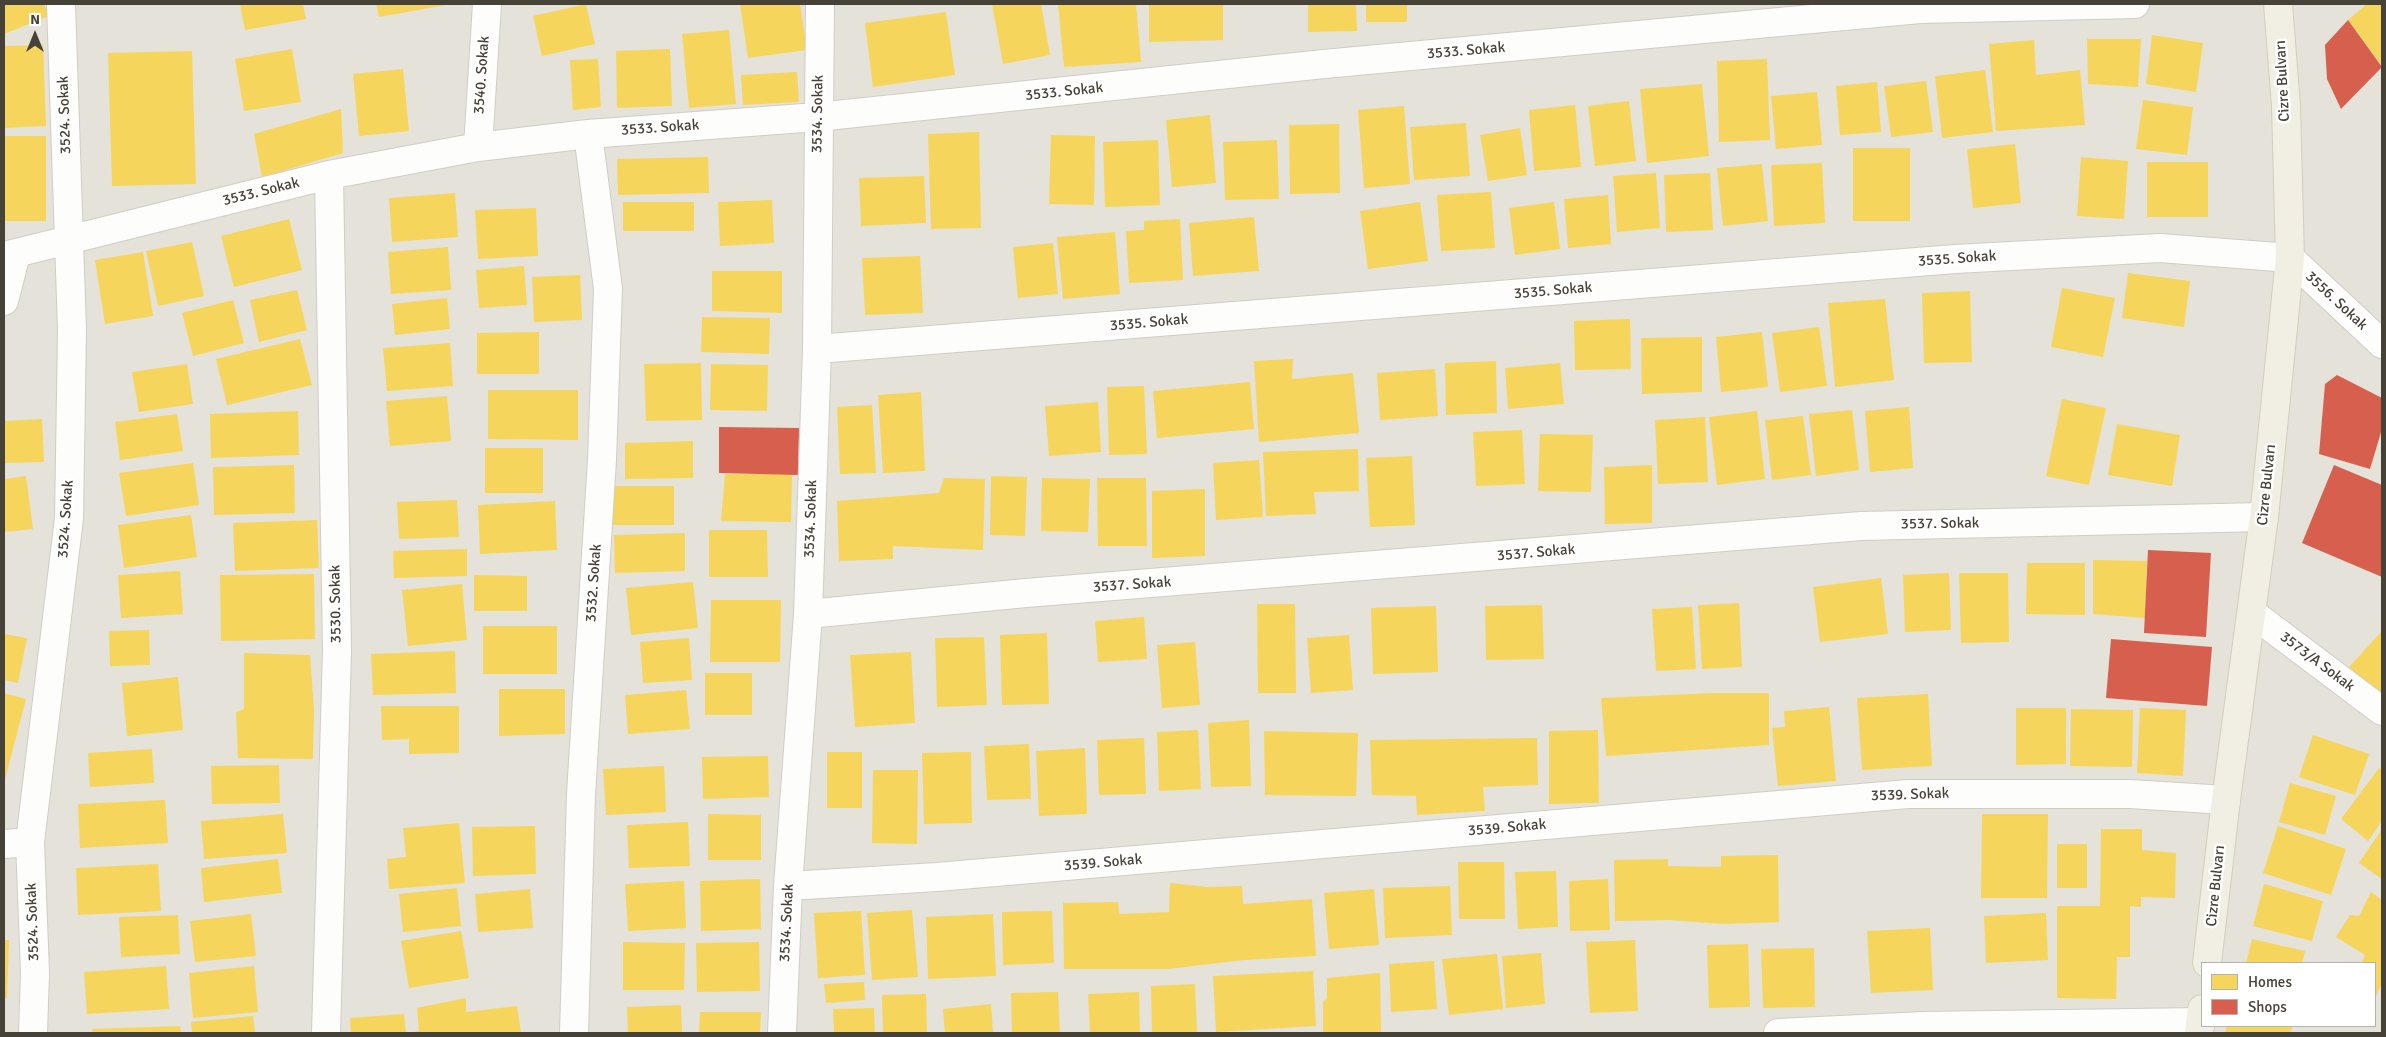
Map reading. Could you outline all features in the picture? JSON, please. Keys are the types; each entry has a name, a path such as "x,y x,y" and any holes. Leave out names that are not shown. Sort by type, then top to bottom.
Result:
{"main road":[{"name":"Cizre Bulvarı","path":"2208,962 2226,800 2264,517 2290,258 2286,106 2278,4"}],"street":[{"name":"3524. Sokak","path":"33,1033 34,973 17,843 69,518 72,330 61,4"},
{"name":"3540. Sokak","path":"478,147 487,4"},
{"name":"3534. Sokak","path":"782,1033 788,886 808,614 817,349 817,117 820,4"},
{"name":"3533. Sokak","path":"10,255 330,175 478,147 588,134 817,117 1334,63 1920,6 2134,4"},
{"name":"3532. Sokak","path":"574,1033 581,794 602,460 608,289 588,134"},
{"name":"3530. Sokak","path":"326,1033 337,650 330,175"},
{"name":"3535. Sokak","path":"817,349 1954,259 2160,248 2290,258"},
{"path":"4,301 10,255"},
{"name":"3556. Sokak","path":"2290,258 2382,344"},
{"name":"3537. Sokak","path":"808,614 1026,593 1861,526 2264,517"},
{"name":"3573/A Sokak","path":"2252,613 2382,710"},
{"name":"3539. Sokak","path":"788,886 937,877 1908,794 2130,794 2226,800"},
{"path":"1778,1033 1923,1026 2201,1021"}],"shaded area":[{"path":"4,4 2382,4 2382,1033 4,1033"}],"building: Homes":[{"path":"4,4 44,4 49,16 4,34"},
{"path":"240,4 303,4 306,19 245,30"},
{"path":"376,4 446,4 446,5 379,17"},
{"path":"586,4 595,44 542,56 533,16"},
{"path":"740,4 800,4 807,50 748,58"},
{"path":"992,4 1041,4 1050,55 1003,64"},
{"path":"1058,4 1136,4 1141,62 1064,67"},
{"path":"1149,4 1223,4 1223,40 1149,42"},
{"path":"1308,4 1356,4 1357,31 1308,32"},
{"path":"1366,4 1407,4 1407,22 1366,22"},
{"path":"2367,4 2382,4 2382,66 2348,20"},
{"path":"946,12 955,75 873,87 865,23"},
{"path":"729,30 736,104 689,108 682,34"},
{"path":"2152,35 2203,43 2196,92 2146,84"},
{"path":"2087,39 2141,39 2138,87 2088,84"},
{"path":"2034,40 2036,75 2080,70 2085,125 1996,131 1989,44"},
{"path":"43,45 46,126 4,128 4,46"},
{"path":"292,49 301,102 244,111 235,59"},
{"path":"670,49 672,106 617,108 616,51"},
{"path":"192,51 196,184 112,186 108,53"},
{"path":"598,59 601,107 573,110 570,60"},
{"path":"1767,59 1770,140 1719,142 1717,61"},
{"path":"403,69 409,131 359,136 353,74"},
{"path":"1985,70 1993,132 1942,138 1935,76"},
{"path":"797,72 799,102 743,105 741,75"},
{"path":"1926,81 1933,132 1891,137 1884,86"},
{"path":"1877,82 1881,132 1840,135 1836,86"},
{"path":"1702,84 1709,156 1647,163 1640,89"},
{"path":"1817,92 1822,145 1776,149 1771,96"},
{"path":"2143,100 2193,107 2187,155 2136,149"},
{"path":"1629,101 1636,161 1595,166 1588,106"},
{"path":"1575,105 1581,167 1534,171 1529,110"},
{"path":"1404,106 1410,184 1364,188 1358,110"},
{"path":"341,109 343,153 262,177 254,134"},
{"path":"1210,115 1216,183 1172,187 1166,120"},
{"path":"1466,123 1470,176 1414,180 1410,127"},
{"path":"1339,124 1340,193 1290,194 1289,125"},
{"path":"1520,128 1527,175 1488,181 1480,135"},
{"path":"979,132 981,228 931,229 928,134"},
{"path":"1051,135 1095,136 1094,205 1049,204"},
{"path":"4,136 46,136 46,221 4,221"},
{"path":"1158,140 1160,205 1105,207 1103,142"},
{"path":"1277,140 1279,199 1225,200 1223,142"},
{"path":"2015,144 2021,203 1973,208 1967,149"},
{"path":"1853,148 1910,148 1910,221 1853,221"},
{"path":"708,157 709,193 618,195 617,159"},
{"path":"2081,157 2128,161 2124,219 2077,216"},
{"path":"2147,162 2208,162 2208,217 2147,217"},
{"path":"1822,163 1825,223 1774,226 1771,165"},
{"path":"1762,164 1768,221 1723,226 1717,168"},
{"path":"1656,173 1660,228 1617,232 1613,176"},
{"path":"1710,173 1713,230 1666,232 1664,175"},
{"path":"924,176 926,223 861,226 859,178"},
{"path":"1491,192 1495,248 1441,251 1437,195"},
{"path":"455,193 458,237 392,242 389,198"},
{"path":"1608,195 1611,244 1568,248 1564,199"},
{"path":"772,200 774,243 720,246 718,202"},
{"path":"623,202 694,202 694,231 623,231"},
{"path":"1420,202 1428,261 1368,269 1360,211"},
{"path":"1554,202 1560,249 1515,255 1509,208"},
{"path":"536,208 538,256 478,259 475,210"},
{"path":"1254,217 1259,271 1193,276 1189,223"},
{"path":"289,219 302,270 234,287 221,236"},
{"path":"1180,219 1183,280 1129,283 1126,231 1144,230 1144,221"},
{"path":"1115,232 1120,294 1063,299 1057,237"},
{"path":"192,242 204,296 158,306 146,251"},
{"path":"1053,243 1058,294 1018,298 1013,247"},
{"path":"448,247 451,290 391,294 388,252"},
{"path":"143,252 153,316 105,324 95,260"},
{"path":"920,256 923,313 865,315 862,258"},
{"path":"524,266 527,305 479,308 476,270"},
{"path":"712,271 782,271 782,313 712,311"},
{"path":"2128,273 2190,281 2184,327 2122,318"},
{"path":"580,275 582,320 534,322 532,277"},
{"path":"2062,288 2115,298 2103,357 2051,347"},
{"path":"297,290 307,330 259,342 250,300"},
{"path":"1970,291 1972,362 1924,363 1922,293"},
{"path":"447,298 450,329 395,335 392,304"},
{"path":"1885,299 1894,380 1835,387 1828,303"},
{"path":"233,300 244,343 193,356 182,313"},
{"path":"702,317 770,318 769,354 701,352"},
{"path":"1630,319 1631,369 1575,370 1574,321"},
{"path":"1819,327 1827,386 1780,392 1772,333"},
{"path":"539,332 539,374 477,374 477,333"},
{"path":"1762,332 1768,387 1721,392 1716,337"},
{"path":"1702,337 1702,392 1642,394 1641,338"},
{"path":"300,339 312,385 227,405 216,359"},
{"path":"450,343 453,386 387,391 383,348"},
{"path":"1293,359 1292,379 1353,373 1359,433 1259,442 1254,361"},
{"path":"1496,361 1497,413 1446,415 1445,363"},
{"path":"701,363 702,420 646,421 644,364"},
{"path":"1560,363 1564,404 1508,409 1505,368"},
{"path":"187,364 193,404 139,412 132,372"},
{"path":"711,364 768,365 767,411 710,410"},
{"path":"1435,369 1438,416 1380,420 1377,373"},
{"path":"1250,382 1254,429 1157,438 1153,391"},
{"path":"1144,386 1147,454 1109,455 1107,387"},
{"path":"488,390 578,390 578,440 488,439"},
{"path":"921,392 925,471 883,473 878,395"},
{"path":"447,396 451,441 390,446 386,401"},
{"path":"2062,399 2106,408 2089,485 2046,476"},
{"path":"1098,402 1101,452 1049,456 1045,406"},
{"path":"872,405 876,473 840,474 837,407"},
{"path":"1909,407 1913,468 1870,472 1865,411"},
{"path":"1852,410 1859,470 1816,476 1809,414"},
{"path":"298,411 299,455 211,458 210,414"},
{"path":"1757,411 1765,479 1717,485 1709,417"},
{"path":"177,414 183,451 120,460 115,422"},
{"path":"1803,416 1811,475 1772,480 1765,420"},
{"path":"1705,417 1708,482 1658,484 1655,420"},
{"path":"42,419 44,462 4,463 4,421"},
{"path":"2117,424 2180,435 2172,486 2108,475"},
{"path":"1522,430 1525,484 1476,486 1473,432"},
{"path":"1540,434 1593,435 1591,492 1538,491"},
{"path":"693,441 693,478 625,479 625,443"},
{"path":"485,448 543,448 543,493 485,493"},
{"path":"1358,449 1359,491 1314,492 1316,514 1266,516 1263,452"},
{"path":"1412,456 1415,525 1370,527 1366,458"},
{"path":"1259,460 1263,517 1216,520 1213,463"},
{"path":"193,463 199,505 126,516 119,473"},
{"path":"294,465 295,513 214,515 213,467"},
{"path":"1652,465 1652,523 1605,524 1604,467"},
{"path":"725,474 792,474 791,522 721,521"},
{"path":"26,476 33,529 4,532 4,479"},
{"path":"991,476 1027,477 1025,536 990,535"},
{"path":"944,478 985,479 983,550 893,546 893,559 839,561 837,501 939,493"},
{"path":"1042,478 1090,479 1088,532 1041,531"},
{"path":"1097,478 1146,478 1147,546 1098,546"},
{"path":"612,486 674,486 674,525 612,525"},
{"path":"1205,489 1205,556 1152,558 1152,491"},
{"path":"457,500 459,537 399,539 397,502"},
{"path":"555,501 557,550 480,554 478,505"},
{"path":"191,515 197,557 124,568 118,525"},
{"path":"317,520 319,568 235,571 233,523"},
{"path":"709,530 767,530 768,577 709,577"},
{"path":"685,533 685,571 615,573 614,535"},
{"path":"467,549 467,576 394,578 393,551"},
{"path":"2093,560 2147,561 2145,618 2093,614"},
{"path":"2027,563 2085,563 2085,615 2026,614"},
{"path":"180,571 183,614 121,618 118,575"},
{"path":"1949,573 1951,630 1905,632 1903,575"},
{"path":"1959,573 2008,573 2009,642 1961,643"},
{"path":"314,574 315,639 221,641 220,575"},
{"path":"474,575 527,576 527,611 474,611"},
{"path":"1881,578 1888,634 1820,642 1813,587"},
{"path":"693,582 698,628 631,635 626,588"},
{"path":"462,584 467,640 408,646 402,590"},
{"path":"711,600 781,600 780,662 710,662"},
{"path":"1739,603 1742,667 1702,669 1698,605"},
{"path":"1257,604 1295,604 1296,693 1258,693"},
{"path":"1542,605 1544,659 1486,660 1485,606"},
{"path":"1436,606 1438,672 1373,674 1371,608"},
{"path":"1692,607 1696,669 1656,671 1652,609"},
{"path":"1144,617 1147,659 1098,662 1095,621"},
{"path":"483,626 557,626 557,674 483,674"},
{"path":"149,630 150,665 110,666 109,631"},
{"path":"2382,631 2382,695 2381,696 2349,667"},
{"path":"1047,633 1049,704 1002,705 1000,635"},
{"path":"4,634 27,638 18,683 4,680"},
{"path":"1349,635 1353,690 1311,693 1307,638"},
{"path":"984,637 987,705 937,707 935,638"},
{"path":"689,638 692,680 643,683 640,642"},
{"path":"1195,642 1200,705 1162,708 1157,645"},
{"path":"455,651 456,693 373,695 371,654"},
{"path":"911,652 915,723 855,727 850,655"},
{"path":"244,653 310,655 314,710 313,759 238,758 236,712 244,709"},
{"path":"705,673 752,673 752,715 705,715"},
{"path":"178,677 183,730 127,736 122,683"},
{"path":"499,689 565,689 565,734 499,736"},
{"path":"686,690 690,729 628,734 625,695"},
{"path":"4,693 26,699 4,783"},
{"path":"1714,693 1769,693 1769,745 1606,756 1601,698"},
{"path":"1928,694 1932,766 1862,770 1857,698"},
{"path":"381,706 459,706 459,753 409,754 409,739 382,740"},
{"path":"1829,707 1836,781 1778,786 1772,728 1785,727 1784,711"},
{"path":"2016,708 2066,708 2066,764 2016,765"},
{"path":"2140,708 2186,710 2183,776 2137,773"},
{"path":"2071,709 2133,710 2132,767 2070,766"},
{"path":"1249,720 1251,786 1211,787 1208,723"},
{"path":"1198,730 1201,789 1159,791 1157,732"},
{"path":"1598,730 1599,803 1549,804 1549,731"},
{"path":"1264,731 1358,733 1356,796 1265,795"},
{"path":"2313,735 2369,754 2355,795 2299,777"},
{"path":"1144,738 1146,794 1099,795 1097,740"},
{"path":"1537,738 1538,785 1483,787 1485,811 1417,815 1416,796 1372,795 1370,740"},
{"path":"1029,744 1031,799 987,800 984,746"},
{"path":"1085,748 1087,814 1039,816 1036,751"},
{"path":"152,749 154,783 90,787 88,753"},
{"path":"827,752 862,752 862,808 827,808"},
{"path":"971,752 972,823 924,824 922,753"},
{"path":"768,756 769,797 703,799 702,757"},
{"path":"279,765 280,803 212,804 211,766"},
{"path":"664,766 666,812 606,815 603,769"},
{"path":"2379,768 2382,770 2382,821 2368,841 2341,819"},
{"path":"873,770 918,770 917,844 872,843"},
{"path":"2290,783 2336,796 2325,835 2279,822"},
{"path":"165,800 168,843 80,848 78,804"},
{"path":"283,814 287,853 204,859 201,821"},
{"path":"708,814 761,815 761,860 708,860"},
{"path":"1982,814 2048,814 2047,898 1981,898"},
{"path":"688,822 690,866 629,868 627,825"},
{"path":"459,823 465,883 389,889 387,859 406,857 403,828"},
{"path":"535,826 536,874 473,876 472,827"},
{"path":"2278,826 2346,849 2331,895 2263,873"},
{"path":"2101,829 2142,829 2142,850 2176,853 2175,898 2141,897 2141,907 2130,906 2130,957 2117,957 2116,999 2057,998 2057,906 2100,906"},
{"path":"2382,829 2382,879 2359,863"},
{"path":"2057,844 2087,844 2087,888 2057,888"},
{"path":"1778,855 1779,922 1723,924 1669,920 1615,921 1614,860 1668,859 1668,866 1721,867 1721,856"},
{"path":"278,859 282,893 204,902 201,868"},
{"path":"1458,862 1504,862 1505,919 1459,919"},
{"path":"158,864 161,911 78,915 76,868"},
{"path":"1556,871 1558,927 1518,929 1515,872"},
{"path":"760,879 761,929 701,931 700,881"},
{"path":"1608,879 1610,930 1570,931 1569,881"},
{"path":"684,881 686,928 628,931 625,884"},
{"path":"1170,883 1207,887 1242,886 1243,904 1312,899 1316,956 1244,960 1168,969 1064,969 1063,903 1118,902 1119,914 1169,912"},
{"path":"2264,884 2323,901 2312,941 2253,926"},
{"path":"1450,886 1452,935 1385,938 1383,888"},
{"path":"457,888 461,926 403,932 399,894"},
{"path":"530,889 533,928 478,932 475,894"},
{"path":"1374,889 1379,945 1329,949 1324,893"},
{"path":"2371,892 2382,900 2382,983 2376,997 2376,962 2362,962 2365,955 2336,937 2350,915 2359,916"},
{"path":"912,910 918,977 872,980 867,913"},
{"path":"861,911 865,975 818,978 814,913"},
{"path":"1052,911 1054,963 1003,965 1002,912"},
{"path":"2046,913 2048,960 1986,963 1984,916"},
{"path":"251,914 256,956 195,962 190,921"},
{"path":"993,914 996,976 928,979 926,917"},
{"path":"178,915 180,954 121,957 119,917"},
{"path":"1930,928 1933,990 1871,993 1867,931"},
{"path":"461,931 469,978 409,988 401,941"},
{"path":"2252,939 2305,951 2302,962 2246,962"},
{"path":"4,940 9,940 7,998 4,998"},
{"path":"1635,940 1638,1011 1590,1013 1586,942"},
{"path":"623,942 685,943 684,990 623,990"},
{"path":"759,942 760,991 697,992 696,943"},
{"path":"1748,944 1750,1007 1709,1008 1707,945"},
{"path":"1814,948 1815,1007 1763,1008 1761,949"},
{"path":"1541,953 1545,1004 1506,1008 1502,956"},
{"path":"1497,954 1503,1009 1449,1015 1442,959"},
{"path":"1434,961 1437,1009 1391,1012 1389,964"},
{"path":"166,966 169,1009 87,1014 84,972"},
{"path":"254,966 258,1012 193,1018 189,973"},
{"path":"1313,971 1316,1026 1216,1032 1213,976"},
{"path":"1380,973 1381,1033 1323,1033 1323,1002 1327,998 1327,978"},
{"path":"864,982 865,1000 826,1003 824,984"},
{"path":"1195,984 1197,1033 1152,1033 1151,986"},
{"path":"1058,992 1060,1033 1012,1033 1011,993"},
{"path":"1139,992 1140,1033 1090,1033 1088,994"},
{"path":"926,994 927,1033 883,1033 882,995"},
{"path":"466,998 466,1012 517,1006 521,1033 408,1033 419,1031 417,1008"},
{"path":"991,1004 993,1033 945,1033 943,1009"},
{"path":"681,1005 682,1033 628,1033 627,1007"},
{"path":"874,1008 875,1033 834,1033 833,1009"},
{"path":"700,1012 761,1012 760,1033 699,1033"},
{"path":"404,1014 406,1033 351,1033 350,1018"},
{"path":"253,1016 255,1033 192,1033 191,1022"},
{"path":"180,1026 181,1033 93,1033 92,1029"},
{"path":"2227,1027 2293,1027 2290,1033 2225,1033"}],"building: Shops":[{"path":"2348,20 2382,67 2341,109 2327,79 2325,45"},
{"path":"2337,375 2382,398 2382,429 2370,469 2319,454 2325,384"},
{"path":"719,427 799,428 798,475 719,473"},
{"path":"2334,465 2382,485 2382,577 2302,543"},
{"path":"2148,550 2211,553 2206,637 2144,633"},
{"path":"2111,639 2212,647 2207,706 2106,698"}]}
